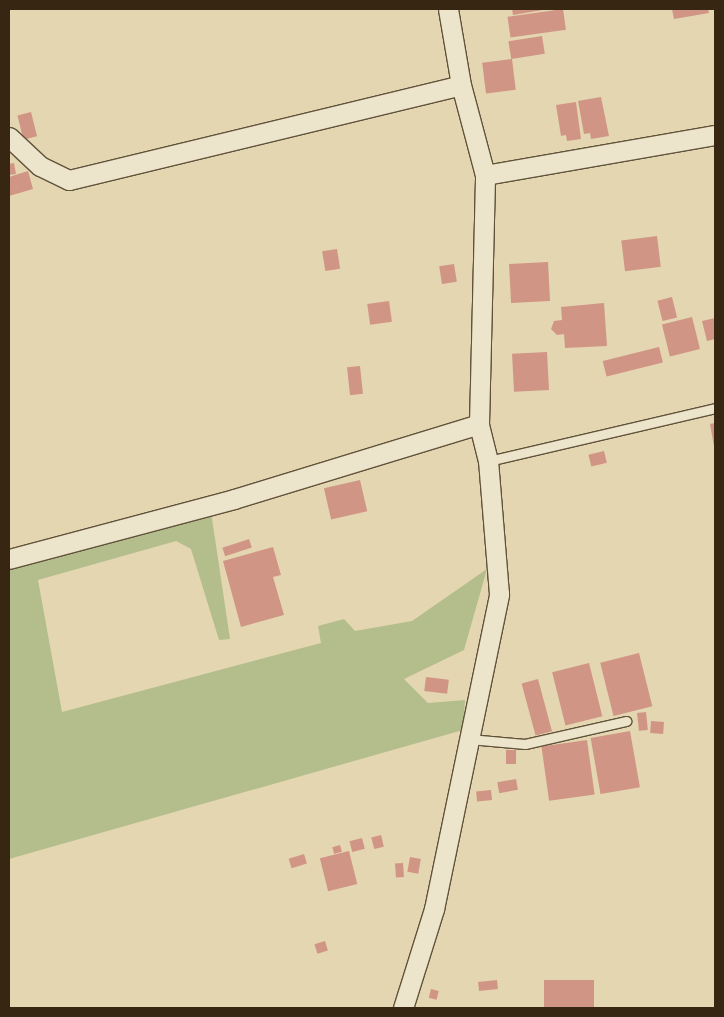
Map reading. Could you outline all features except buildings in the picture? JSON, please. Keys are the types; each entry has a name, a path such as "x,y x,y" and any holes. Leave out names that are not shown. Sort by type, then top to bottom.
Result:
{"street":[{"path":"403,1008 434,909 499,594 488,461 479,424 485,175 461,85 448,9"},
{"path":"9,137 40,166 69,180 461,85"},
{"path":"485,175 715,135"},
{"path":"9,559 234,499 479,424"}],"lane":[{"path":"488,461 715,408"},
{"path":"469,739 525,744 626,721"}],"green space":[{"path":"211,512 230,639 219,640 191,549 176,541 38,580 62,712 321,643 318,626 344,619 355,631 412,621 487,569 464,650 404,679 428,703 465,700 463,730 9,859 9,566"}]}
